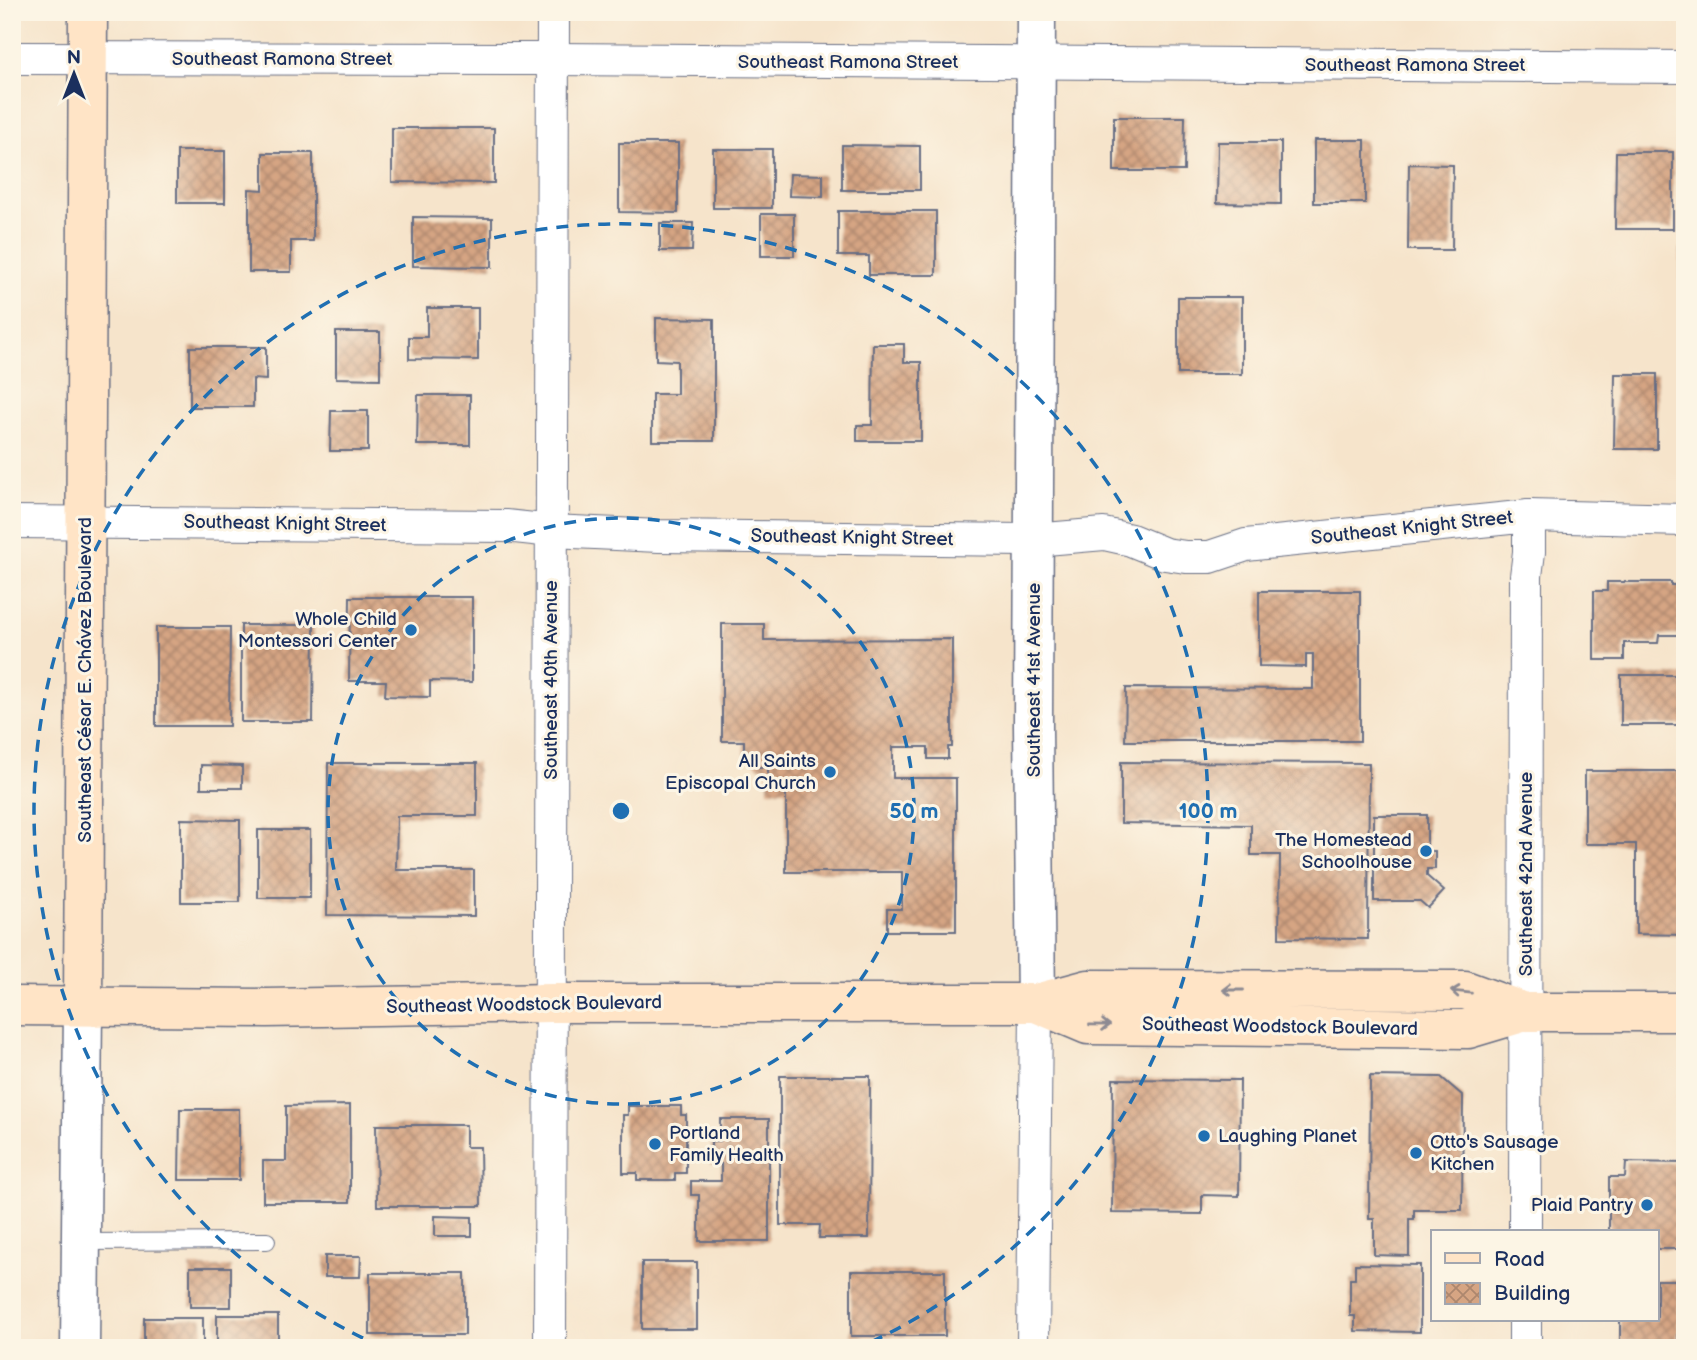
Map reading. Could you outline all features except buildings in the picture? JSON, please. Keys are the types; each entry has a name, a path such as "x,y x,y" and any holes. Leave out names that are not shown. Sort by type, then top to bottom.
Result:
{"main road":[{"name":"Southeast César E. Chávez Boulevard","path":"83,1006 88,12"},
{"name":"Southeast Woodstock Boulevard","path":"12,1006 267,1008 551,1003 1036,1003 1088,989 1465,990 1525,1012 1685,1012"}],"street":[{"name":"Southeast 40th Avenue","path":"550,1348 553,12"},
{"name":"Southeast 41st Avenue","path":"1033,1348 1036,1003 1036,12"},
{"name":"Southeast Ramona Street","path":"12,58 1685,66"},
{"name":"Southeast Knight Street","path":"12,522 506,526 659,536 1034,540 1104,534 1131,540 1165,554 1210,557 1246,545 1530,516 1685,520"},
{"name":"Southeast 42nd Avenue","path":"1525,1230 1526,576 1530,552 1530,516"},
{"name":"Southeast César E. Chávez Boulevard","path":"80,1348 83,1006"},
{"path":"1525,1322 1525,1348"}],"lane":[{"path":"82,1242 267,1241"}],"place":[{"name":"Whole Child Montessori Center","path":"411,630"},
{"name":"All Saints Episcopal Church","path":"830,772"},
{"name":"The Homestead Schoolhouse","path":"1426,851"},
{"name":"Laughing Planet","path":"1204,1136"},
{"name":"Portland Family Health","path":"655,1144"},
{"name":"Otto's Sausage Kitchen","path":"1416,1153"},
{"name":"Plaid Pantry","path":"1647,1205"}]}
